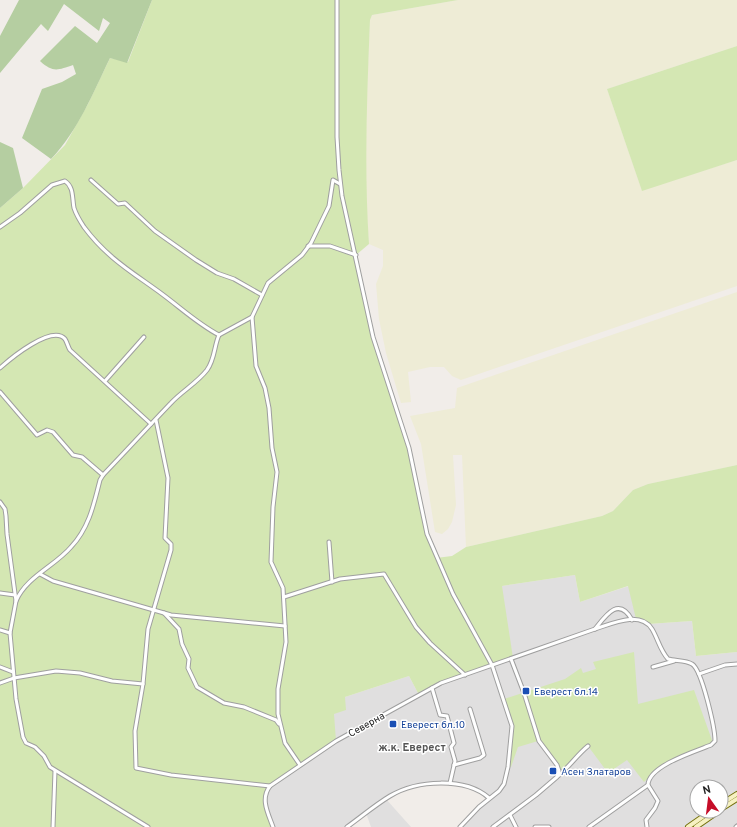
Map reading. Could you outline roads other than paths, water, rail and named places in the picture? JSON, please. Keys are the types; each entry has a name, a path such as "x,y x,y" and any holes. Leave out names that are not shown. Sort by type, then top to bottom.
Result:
{"main road":[{"path":"688,827 700,819"},
{"path":"696,827 707,819"}],"street":[{"path":"337,0 337,137 340,184 377,354 409,448 427,534 450,588 492,665 512,726 506,779 499,791 489,798 460,827"},
{"path":"92,180 118,204 125,202 155,231 196,260 221,275 234,279 262,295"},
{"path":"300,765 285,743 280,725 277,701 286,642 283,588 273,570 271,562 276,472 272,448 269,408 265,388 256,366 252,317 268,283 296,261 310,244 329,206 333,180 340,184"},
{"path":"0,226 20,213 52,185 65,181 70,184 72,188 74,209 79,218 110,255 126,270 198,322 219,335"},
{"path":"310,244 316,246 330,246 356,255"},
{"path":"0,593 16,595 71,548 90,518 100,480 103,475 156,420 172,401 192,385 207,370 211,363 219,335 252,317"},
{"path":"0,368 37,340 50,336 61,337 65,339 70,350 151,424"},
{"path":"105,381 144,337"},
{"path":"0,392 37,435 47,430 53,432 73,455 82,457 103,475"},
{"path":"156,420 168,478 166,538 171,544 164,577 153,611 146,641 143,684 135,731 136,768 171,775 270,786"},
{"path":"0,502 5,509 16,595 10,633 14,678 23,737 26,743 35,747 44,756 50,767 54,770 148,827"},
{"path":"329,542 332,582"},
{"path":"40,574 53,581 153,611 223,621 285,626"},
{"path":"284,597 332,582 365,575 385,574 398,600 416,628 465,675"},
{"path":"595,629 612,609 618,608 624,610 632,620 643,621 648,624 664,655 668,659 692,663 699,674 715,731 715,741 712,745 688,754 656,770 649,779 648,785 658,801 655,808 646,820 647,827"},
{"path":"164,613 179,629 182,644 189,659 188,668 197,687 224,703 244,707 276,720 280,725"},
{"name":"Северна","path":"270,786 300,765 373,719 432,688 492,665 595,629 616,622 632,620"},
{"path":"0,630 10,633"},
{"path":"511,659 524,692 539,741 557,765 559,771 557,777"},
{"path":"653,667 674,661"},
{"path":"699,674 725,665 737,664"},
{"path":"0,667 14,672"},
{"path":"0,683 14,678 56,672 80,672 112,681 143,684"},
{"path":"432,688 440,714 447,716 454,743 451,747 455,761 450,782"},
{"path":"454,765 480,758 484,755 470,709"},
{"path":"493,827 572,765 579,754 588,746"},
{"path":"53,827 54,770"},
{"path":"347,827 390,796 406,789 450,782 482,792 489,798"},
{"path":"589,827 648,785"},
{"path":"270,786 266,791 265,805 273,827"},
{"path":"510,815 516,827"},
{"path":"535,827 549,827"}],"place":[{"name":"Еверест бл.14","path":"526,691"},
{"name":"Еверест бл.10","path":"393,724"},
{"name":"Асен Златаров","path":"553,771"}],"district":[{"name":"ж.к. Еверест","path":"412,747"}]}
